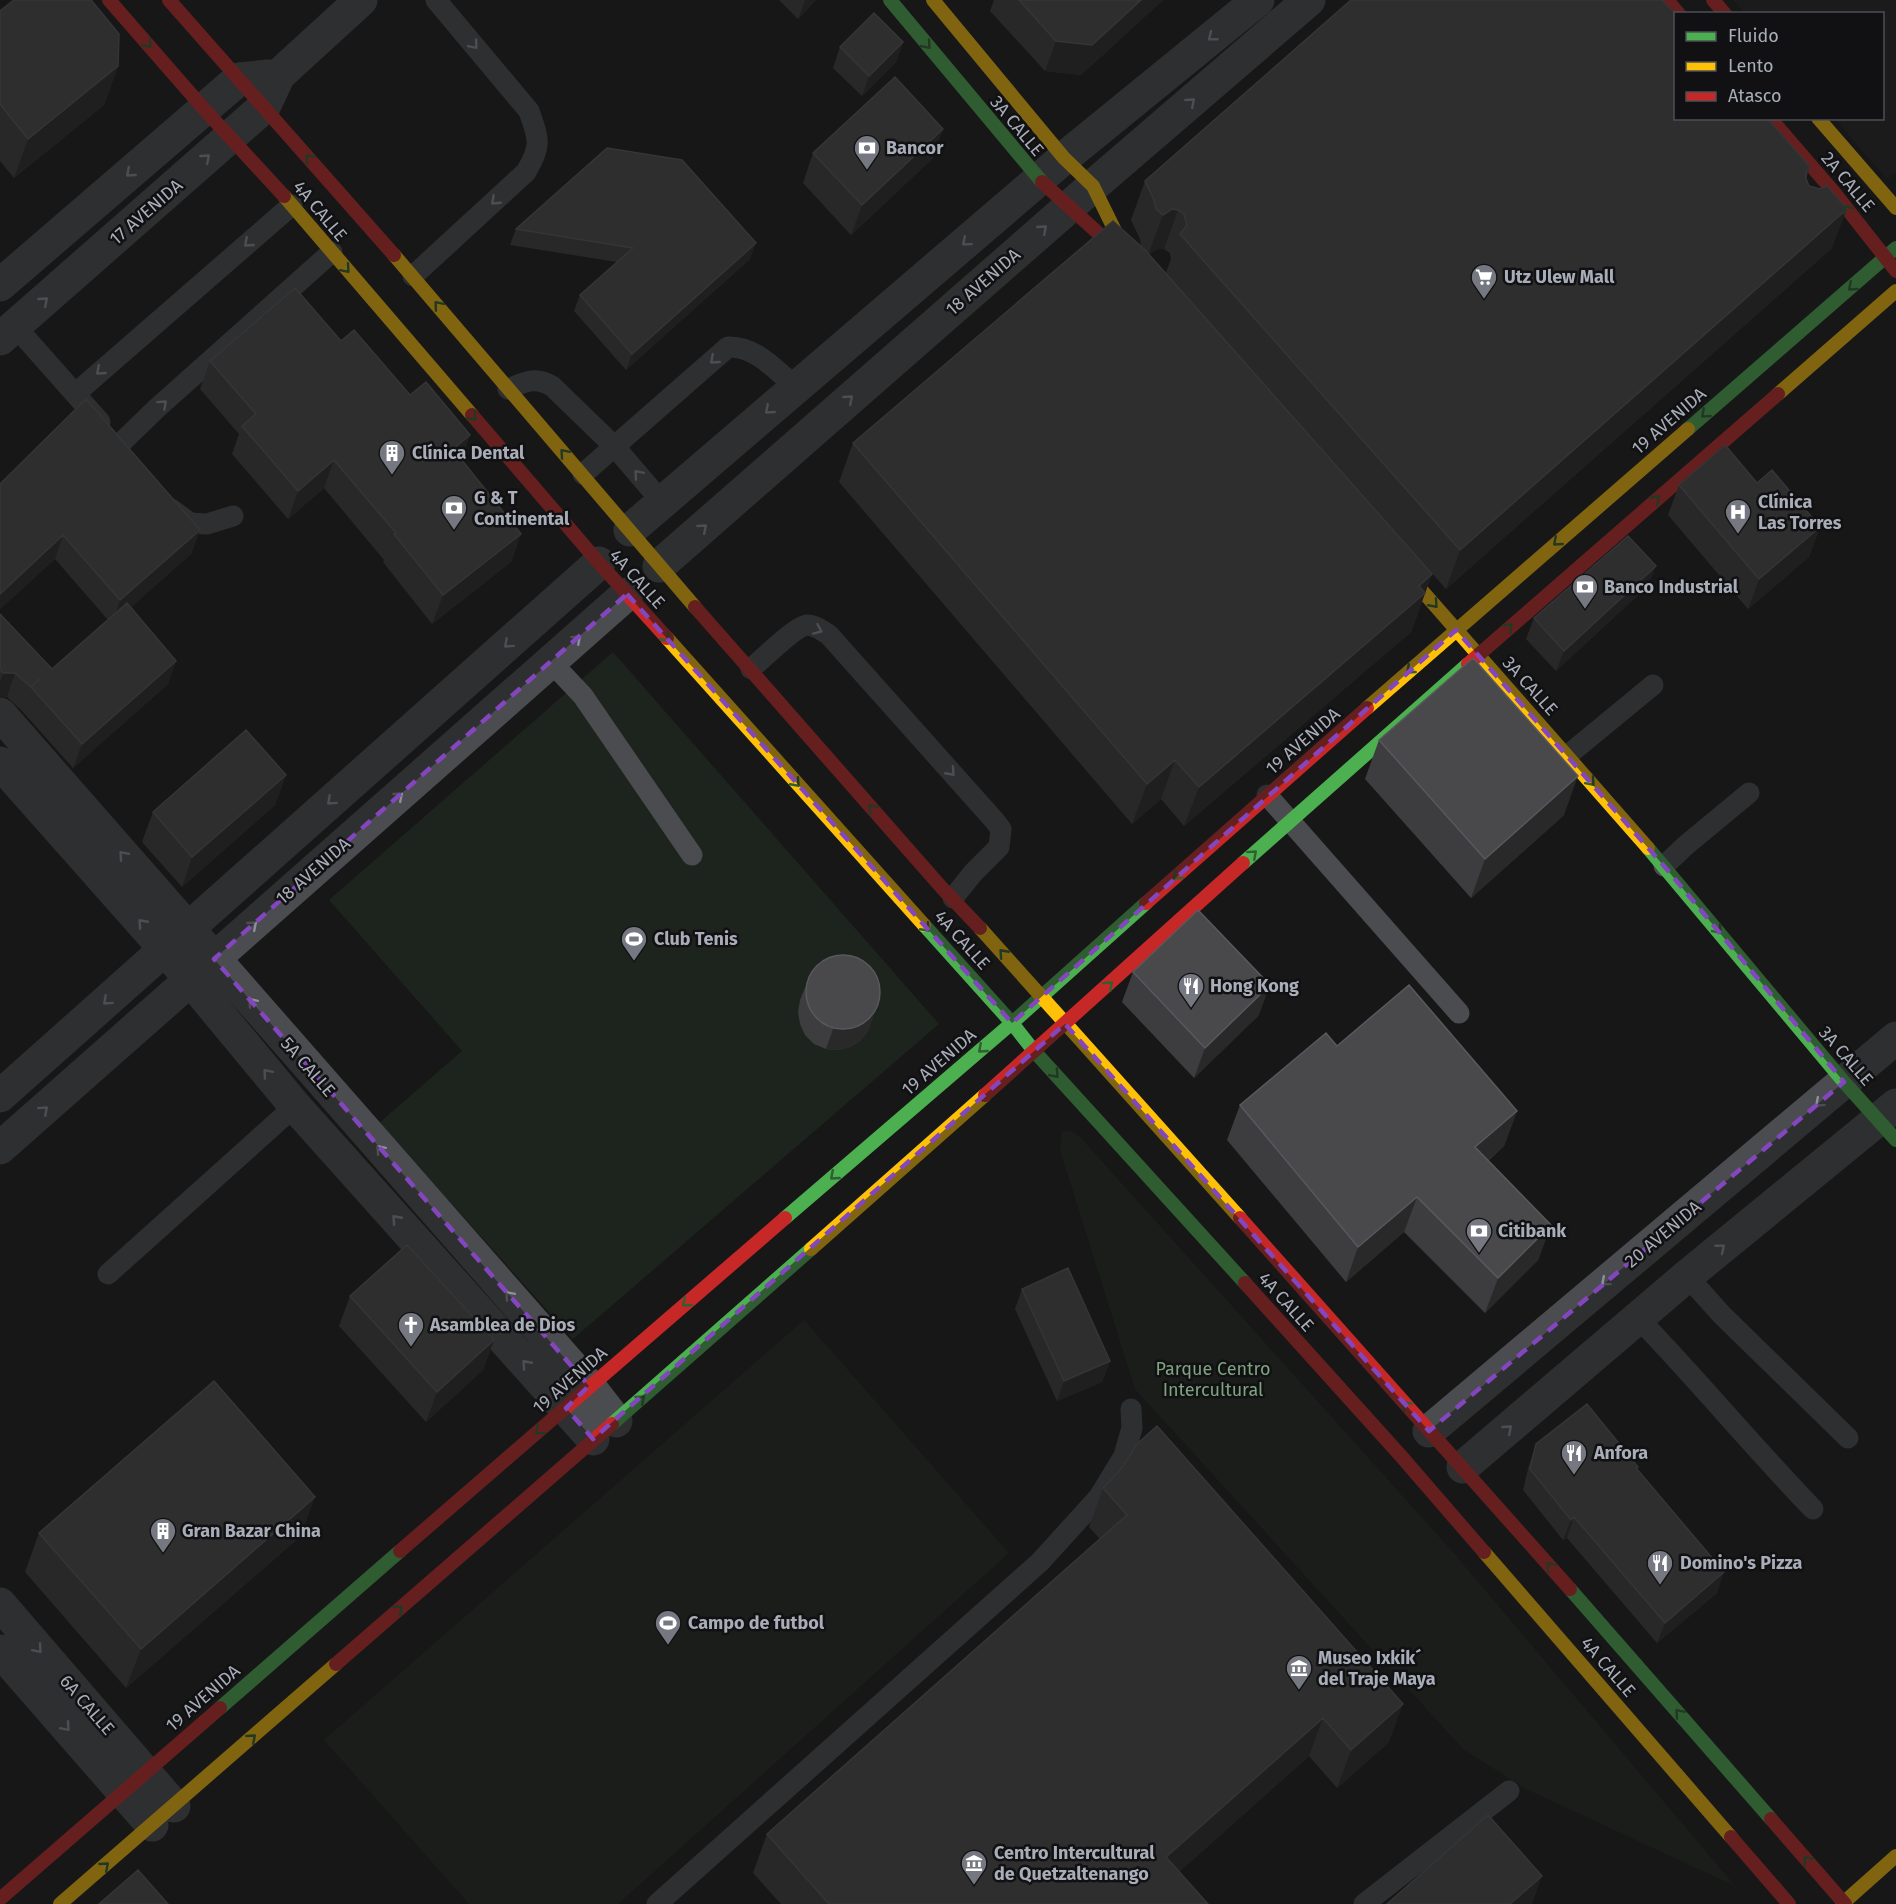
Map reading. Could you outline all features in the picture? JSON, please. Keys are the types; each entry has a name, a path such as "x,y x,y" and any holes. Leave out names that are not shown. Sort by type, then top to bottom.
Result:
{"main road":[{"name":"4A CALLE","path":"109,0 292,205 599,563 1012,1023 1034,1051 1401,1456 1789,1904"},
{"name":"3A CALLE","path":"890,0 1039,180 1081,196 1142,269 1081,196 1064,158 933,0"},
{"path":"1667,0 1677,12"},
{"path":"1713,0 1723,12"},
{"name":"4A CALLE","path":"172,1 413,276 583,474 659,567 942,888 1463,1467 1844,1903"},
{"name":"2A CALLE","path":"1771,120 1826,197 1891,253 1896,271"},
{"name":"2A CALLE","path":"1820,120 1896,208"},
{"name":"19 AVENIDA","path":"0,1899 577,1397 1042,997 1456,630 1891,253"},
{"path":"60,1904 1065,1024 1290,820 1478,654 1896,291"},
{"name":"3A CALLE","path":"1386,550 1664,866 1844,1082 1890,1121"},
{"path":"1844,1903 1896,1856"}],"street":[{"name":"17 AVENIDA","path":"8,333 264,107 279,75 361,0"},
{"path":"630,530 1064,158 1258,0"},
{"name":"18 AVENIDA","path":"659,567 1081,196 1310,0"},
{"path":"0,285 239,79 279,75"},
{"path":"0,1095 599,563"},
{"name":"18 AVENIDA","path":"0,1148 627,594"},
{"name":"5A CALLE","path":"0,714 176,939 190,980 295,1106 577,1397"},
{"name":"5A CALLE","path":"0,763 176,939 214,959 604,1430"},
{"name":"20 AVENIDA","path":"1429,1431 1896,1038"},
{"path":"1463,1467 1687,1276 1890,1121"},
{"name":"6A CALLE","path":"0,1604 134,1782 163,1816"},
{"name":"6A CALLE","path":"0,1651 134,1782"}],"lane":[{"path":"413,276 526,172 538,153 537,133 529,111 436,0"},
{"path":"76,393 292,205"},
{"path":"120,444 332,252"},
{"path":"8,333 76,393 134,462"},
{"path":"583,474 728,347 741,347 754,352 795,387"},
{"path":"508,389 528,381 542,380 552,386 615,447 662,502"},
{"path":"161,497 168,506 190,523 207,524 233,516"},
{"path":"751,669 796,630 807,625 820,629 829,635 986,811 1001,829 999,847 973,873 953,898"},
{"path":"551,662 583,696 692,855"},
{"path":"1568,755 1653,685"},
{"path":"1664,866 1684,846 1749,793"},
{"path":"1268,795 1459,1012"},
{"path":"108,1274 295,1106"},
{"path":"1687,1276 1722,1315 1848,1438"},
{"path":"1638,1318 1813,1509"},
{"path":"667,1900 1040,1562 1099,1497 1124,1456 1132,1428 1131,1408"},
{"path":"1364,1904 1509,1791"}],"highlighted area":[{"path":"627,594 1012,1023 1456,630 1664,866 1844,1082 1429,1431 1065,1024 593,1439 566,1408 589,1386 214,959"}],"shaded area":[{"path":"1733,0 1896,0 1896,172 1887,179 1836,120 1884,120 1884,12 1744,12"}],"green space":[{"name":"Club Tenis","path":"613,652 939,1024 573,1339 379,1123 462,1051 329,900"},
{"name":"Parque Centro Intercultural","path":"1071,1131 1081,1138 1452,1551 1735,1886 1526,1789 1463,1749 1135,1389 1060,1150 1062,1132"},
{"name":"Campo de futbol","path":"804,1320 1009,1553 618,1904 469,1904 324,1740"}],"building":[{"path":"14,0 91,0 119,34 118,66 28,139 0,104 0,11"},
{"path":"1019,0 1141,0 1092,45 1056,41"},
{"name":"Utz Ulew Mall","path":"1351,0 1662,0 1674,13 1674,120 1769,120 1810,167 1806,172 1809,186 1820,189 1827,186 1847,209 1460,550 1180,234 1187,225 1184,214 1172,209 1163,215 1156,209 1145,181"},
{"path":"874,13 903,42 869,76 840,47"},
{"path":"895,77 943,129 862,205 813,153"},
{"path":"607,148 682,160 756,243 632,354 580,295 633,248 516,229"},
{"path":"1113,221 1145,250 1432,574 1419,586 1425,593 1199,787 1175,760 1147,784 853,443"},
{"path":"295,288 341,341 354,330 410,395 426,382 470,435 453,449 521,534 443,595 394,534 396,533 334,460 298,491 242,426 256,414 210,361"},
{"path":"86,399 200,530 120,600 63,535 0,594 0,484"},
{"path":"1725,445 1757,483 1772,470 1820,527 1759,579 1679,485"},
{"name":"Banco Industrial","path":"1628,536 1656,566 1564,651 1534,618"},
{"path":"127,603 176,661 82,744 31,687 15,673 3,673 0,669 0,614 52,669"},
{"path":"1473,658 1578,776 1485,859 1379,740"},
{"path":"246,730 286,775 192,857 153,812"},
{"path":"1198,910 1270,985 1205,1048 1133,972"},
{"path":"843,955 864,961 874,971 880,992 874,1013 864,1023 843,1029 822,1023 812,1013 806,992 812,971 822,961"},
{"path":"1409,985 1517,1111 1475,1147 1551,1225 1498,1278 1417,1197 1358,1247 1240,1105 1326,1033 1337,1046"},
{"path":"407,1245 494,1340 437,1392 350,1296"},
{"path":"1068,1268 1110,1361 1064,1381 1022,1289"},
{"name":"Gran Bazar China","path":"214,1381 315,1497 141,1649 39,1533"},
{"path":"1587,1404 1638,1467 1636,1468 1724,1572 1665,1623 1574,1517 1571,1520 1530,1469 1536,1444"},
{"name":"Centro Intercultural de Quetzaltenango","path":"1157,1426 1403,1704 1351,1750 1323,1718 1166,1857 1208,1904 829,1904 767,1834 1127,1515 1103,1488 1123,1467 1136,1445"},
{"path":"1488,1815 1542,1876 1510,1904 1387,1904"},
{"path":"138,1870 168,1904 99,1904"}],"traffic: fast":[{"path":"890,0 1042,182"},
{"path":"1688,429 1896,248"},
{"path":"1243,863 1468,664"},
{"path":"1648,848 1844,1082 1896,1140"},
{"path":"785,1218 1012,1023 1146,903"},
{"path":"924,925 1012,1023 1034,1051 1245,1283"},
{"path":"612,1424 811,1249"},
{"path":"220,1708 400,1551"},
{"path":"1570,1589 1771,1819"}],"traffic: slow":[{"path":"933,0 1064,158 1093,186 1123,247"},
{"path":"1820,120 1896,208"},
{"path":"284,196 472,415"},
{"path":"394,255 695,607"},
{"path":"1778,394 1896,291"},
{"path":"1367,708 1688,429"},
{"path":"1395,560 1648,848"},
{"path":"667,638 924,925"},
{"path":"980,928 1240,1218"},
{"path":"811,1249 985,1095"},
{"path":"1484,1552 1731,1837"},
{"path":"60,1904 336,1664"},
{"path":"1842,1904 1896,1856"}],"traffic: jam":[{"path":"109,0 284,196"},
{"path":"169,0 394,255"},
{"path":"1667,0 1677,12"},
{"path":"1713,0 1723,12"},
{"path":"1772,120 1833,191 1896,271"},
{"path":"1042,182 1131,263"},
{"path":"1468,664 1778,394"},
{"path":"472,415 599,563 667,638"},
{"path":"695,607 942,888 980,928"},
{"path":"1146,903 1367,708"},
{"path":"985,1095 1243,863"},
{"path":"400,1551 785,1218"},
{"path":"1240,1218 1570,1589"},
{"path":"1245,1283 1484,1552"},
{"path":"336,1664 612,1424"},
{"path":"0,1899 220,1708"},
{"path":"1771,1819 1845,1904"},
{"path":"1731,1837 1789,1904"}],"place":[{"name":"Bancor","path":"867,171"},
{"name":"Utz Ulew Mall","path":"1484,300"},
{"name":"Clínica Dental","path":"392,476"},
{"name":"G & T Continental","path":"454,531"},
{"name":"Clínica Las Torres","path":"1738,535"},
{"name":"Banco Industrial","path":"1585,610"},
{"name":"Club Tenis","path":"634,962"},
{"name":"Hong Kong","path":"1191,1009"},
{"name":"Citibank","path":"1479,1254"},
{"name":"Asamblea de Dios","path":"411,1348"},
{"name":"Anfora","path":"1574,1476"},
{"name":"Gran Bazar China","path":"163,1554"},
{"name":"Domino's Pizza","path":"1660,1586"},
{"name":"Campo de futbol","path":"668,1646"},
{"name":"Museo Ixkik´ del Traje Maya","path":"1299,1691"},
{"name":"Centro Intercultural de Quetzaltenango","path":"974,1886"}]}
